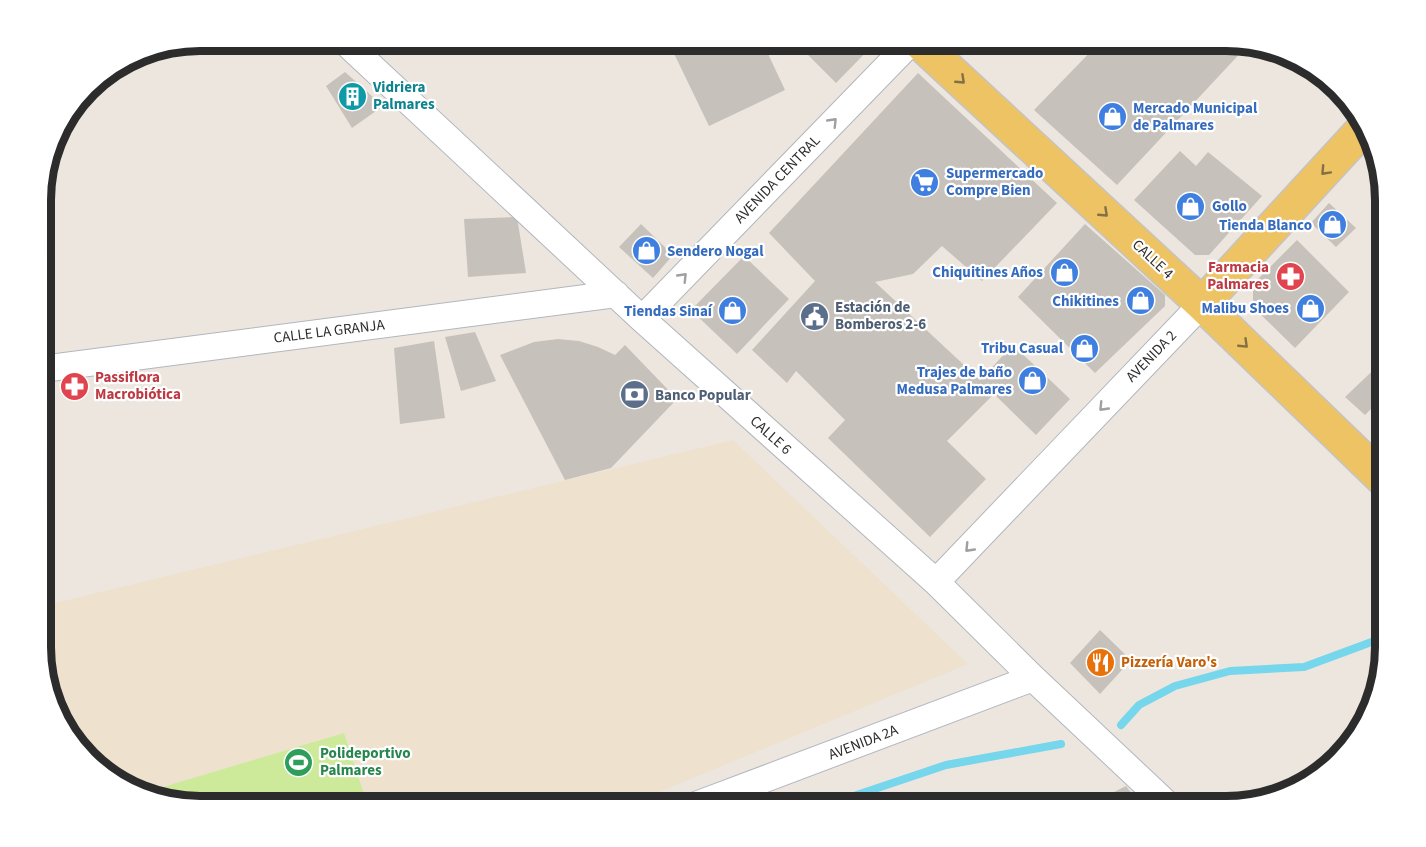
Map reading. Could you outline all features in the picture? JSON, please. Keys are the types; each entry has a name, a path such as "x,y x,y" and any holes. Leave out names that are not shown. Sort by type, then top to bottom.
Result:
{"main road":[{"name":"CALLE 4","path":"930,51 1202,303 1375,471"},
{"name":"AVENIDA 2","path":"1202,303 1359,133"}],"street":[{"name":"CALLE 6","path":"365,51 642,319 936,582 1157,796"},
{"name":"AVENIDA CENTRAL","path":"642,319 901,51"},
{"name":"CALLE LA GRANJA","path":"51,368 616,294"},
{"name":"AVENIDA 2","path":"936,582 1202,303"},
{"name":"AVENIDA 2A","path":"720,796 1033,678"}],"shaded area":[{"path":"733,440 968,664 650,796 365,796 344,733 156,789 125,776 109,765 88,745 71,722 62,704 52,666 51,604"}],"green space":[{"name":"Polideportivo Palmares","path":"344,733 365,796 200,796 181,795 156,789"}],"building":[{"path":"673,51 767,51 785,90 709,126"},
{"path":"804,51 867,51 836,83"},
{"name":"Mercado Municipal de Palmares","path":"1091,51 1242,52 1117,185 1034,110"},
{"name":"Vidriera Palmares","path":"345,72 383,106 352,128 326,86"},
{"path":"918,73 1057,203 982,281 942,246 913,274 875,282 980,380 1013,345 1070,399 1036,435 994,394 947,441 986,479 930,537 828,438 845,420 796,371 787,383 752,350 815,281 769,233"},
{"name":"Gollo","path":"1180,151 1196,166 1208,152 1262,196 1209,255 1195,255 1134,200"},
{"name":"Tienda Blanco","path":"1329,203 1356,228 1336,247 1311,223"},
{"path":"517,217 526,273 468,277 464,219"},
{"name":"Sendero Nogal","path":"641,224 673,255 653,278 619,247"},
{"path":"1085,224 1165,295 1165,306 1095,373 1018,297"},
{"path":"1297,240 1349,292 1295,348 1253,307 1253,284"},
{"name":"Tiendas Sinaí","path":"744,256 789,299 737,354 691,310"},
{"path":"475,332 496,381 461,391 445,337"},
{"path":"558,339 579,341 615,355 625,345 677,399 611,468 565,480 500,355 534,342"},
{"path":"434,341 445,418 400,424 394,348"},
{"path":"1375,368 1375,405 1365,415 1345,397"},
{"name":"Pizzería Varo's","path":"1100,630 1131,660 1100,694 1070,663"},
{"path":"1126,786 1134,796 1106,796"}],"waterway":[{"path":"1121,725 1139,705 1175,686 1230,671 1304,667 1375,641"},
{"path":"854,796 946,765 1061,744"}],"place":[{"name":"Vidriera Palmares","path":"352,96"},
{"name":"Mercado Municipal de Palmares","path":"1112,117"},
{"name":"Supermercado Compre Bien","path":"925,182"},
{"name":"Gollo","path":"1191,206"},
{"name":"Tienda Blanco","path":"1333,225"},
{"name":"Sendero Nogal","path":"646,251"},
{"name":"Chiquitines Años","path":"1064,272"},
{"name":"Farmacia Palmares","path":"1290,276"},
{"name":"Chikitines","path":"1140,301"},
{"name":"Malibu Shoes","path":"1310,308"},
{"name":"Tiendas Sinaí","path":"733,311"},
{"name":"Estación de Bomberos 2-6","path":"814,316"},
{"name":"Tribu Casual","path":"1084,348"},
{"name":"Trajes de baño Medusa Palmares","path":"1033,381"},
{"name":"Passiflora Macrobiótica","path":"74,386"},
{"name":"Banco Popular","path":"634,395"},
{"name":"Pizzería Varo's","path":"1100,662"},
{"name":"Polideportivo Palmares","path":"299,762"}]}
